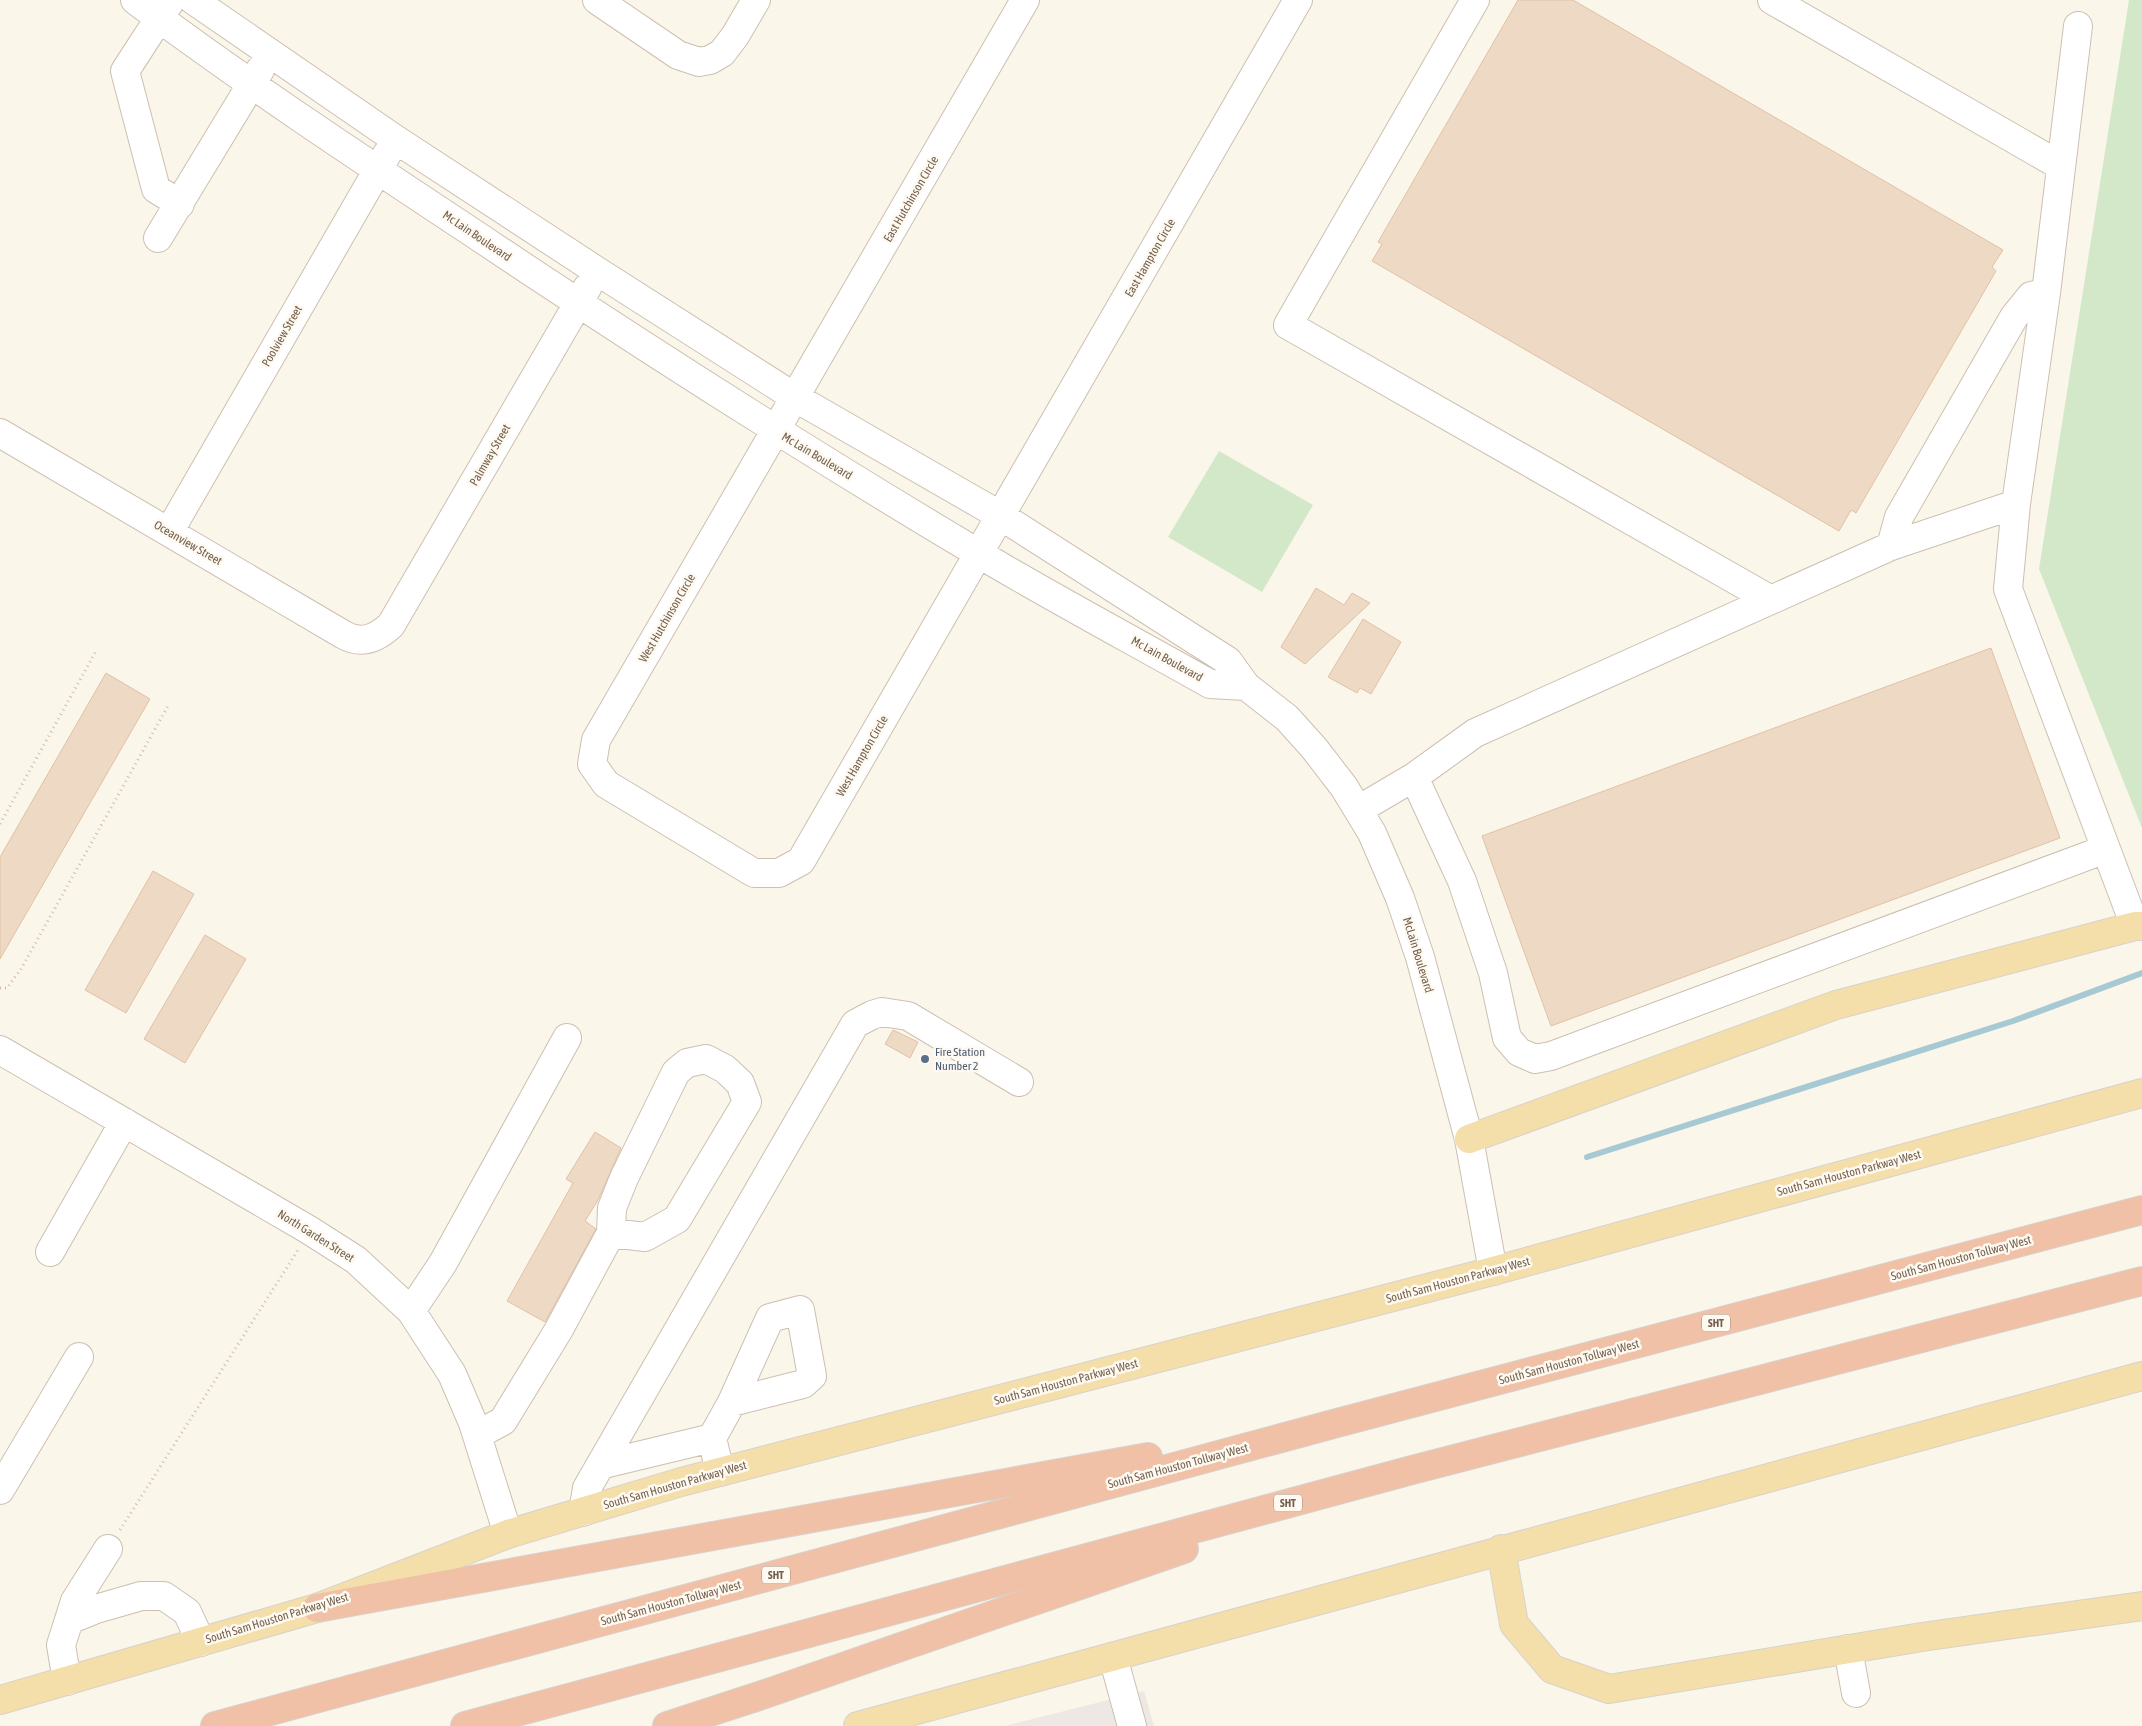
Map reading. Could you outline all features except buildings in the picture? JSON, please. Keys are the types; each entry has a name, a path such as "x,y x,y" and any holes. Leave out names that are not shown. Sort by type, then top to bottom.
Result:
{"highway":[{"name":"South Sam Houston Tollway West","path":"215,1726 1336,1423 2142,1210"},
{"name":"SHT","path":"465,1726 1412,1470 2142,1281"},
{"path":"317,1608 1336,1423"},
{"path":"667,1726 762,1695 1412,1470"}],"main road":[{"path":"1469,1139 1836,1005 2138,926"},
{"name":"South Sam Houston Parkway West","path":"0,1700 317,1608 508,1534 720,1472 1494,1271 2142,1093"},
{"path":"858,1726 1501,1549 2142,1376"},
{"path":"1501,1549 1514,1624 1552,1669 1609,1689 1848,1649 2142,1606"}],"street":[{"name":"Mc Lain Boulevard","path":"135,0 165,9 251,85 578,303 776,431 979,554 1210,684 1246,686"},
{"path":"193,0 395,139 597,271 796,398 1001,516 1228,661 1246,686"},
{"path":"597,0 678,55 699,62 710,60 722,53 735,36 756,0"},
{"name":"East Hutchinson Circle","path":"796,398 1025,0"},
{"name":"East Hampton Circle","path":"1001,516 1298,0"},
{"path":"1475,0 1288,325 1771,600"},
{"path":"1772,0 2061,166"},
{"path":"165,9 125,71 156,189 180,204"},
{"path":"2078,26 2046,293 2016,504 2008,588 2106,849 2138,926"},
{"path":"158,238 270,54"},
{"name":"Poolview Street","path":"169,532 395,139"},
{"name":"Palmway Street","path":"378,636 390,625 597,271"},
{"path":"1890,546 1899,517 2014,317 2031,296 2046,293"},
{"name":"West Hutchinson Circle","path":"663,817 606,784 592,764 596,740 796,398"},
{"name":"Oceanview Street","path":"0,433 350,639 363,640 378,636"},
{"path":"1358,810 1414,777 1475,733 1890,546 2016,504"},
{"name":"West Hampton Circle","path":"663,817 754,873 779,873 801,861 1001,516"},
{"path":"1125,636 1142,606"},
{"name":"McLain Boulevard","path":"1246,686 1287,718 1314,748 1344,787 1372,833 1400,898 1420,958 1469,1139 1494,1271"},
{"path":"1414,777 1462,881 1493,973 1507,1038 1519,1052 1536,1059 1560,1052 2106,849"},
{"path":"583,1512 587,1488 855,1024 882,1012 908,1016 1019,1082"},
{"path":"411,1311 443,1263 566,1038"},
{"name":"North Garden Street","path":"2,1055 124,1122 309,1230 356,1260 411,1311 452,1374 477,1435 508,1534"},
{"path":"477,1435 503,1421 558,1331 611,1232 612,1208 624,1178 676,1072 687,1063 706,1059 725,1068 740,1083 747,1102 677,1219 645,1237 611,1232"},
{"path":"50,1252 124,1122"},
{"path":"0,1490 79,1357"},
{"path":"720,1472 712,1438 732,1402"},
{"path":"600,1465 712,1438"},
{"path":"67,1681 61,1645 75,1601 108,1549"},
{"path":"69,1620 96,1609 141,1596 164,1596 187,1612 201,1642"},
{"path":"1848,1649 1856,1693"},
{"path":"1113,1657 1132,1726"}],"path":[{"path":"0,824 96,651"},
{"path":"0,988 7,988 21,969 169,704"},
{"path":"108,1549 309,1230"}],"shaded area":[{"path":"1144,1691 1154,1726 1005,1726"}],"green space":[{"path":"2129,0 2142,0 2142,828 2039,569"},
{"path":"1219,451 1313,505 1262,592 1168,537"}],"waterway":[{"path":"1587,1157 2013,1021 2142,973"}],"place":[{"name":"Fire Station Number 2","path":"925,1059"}]}
